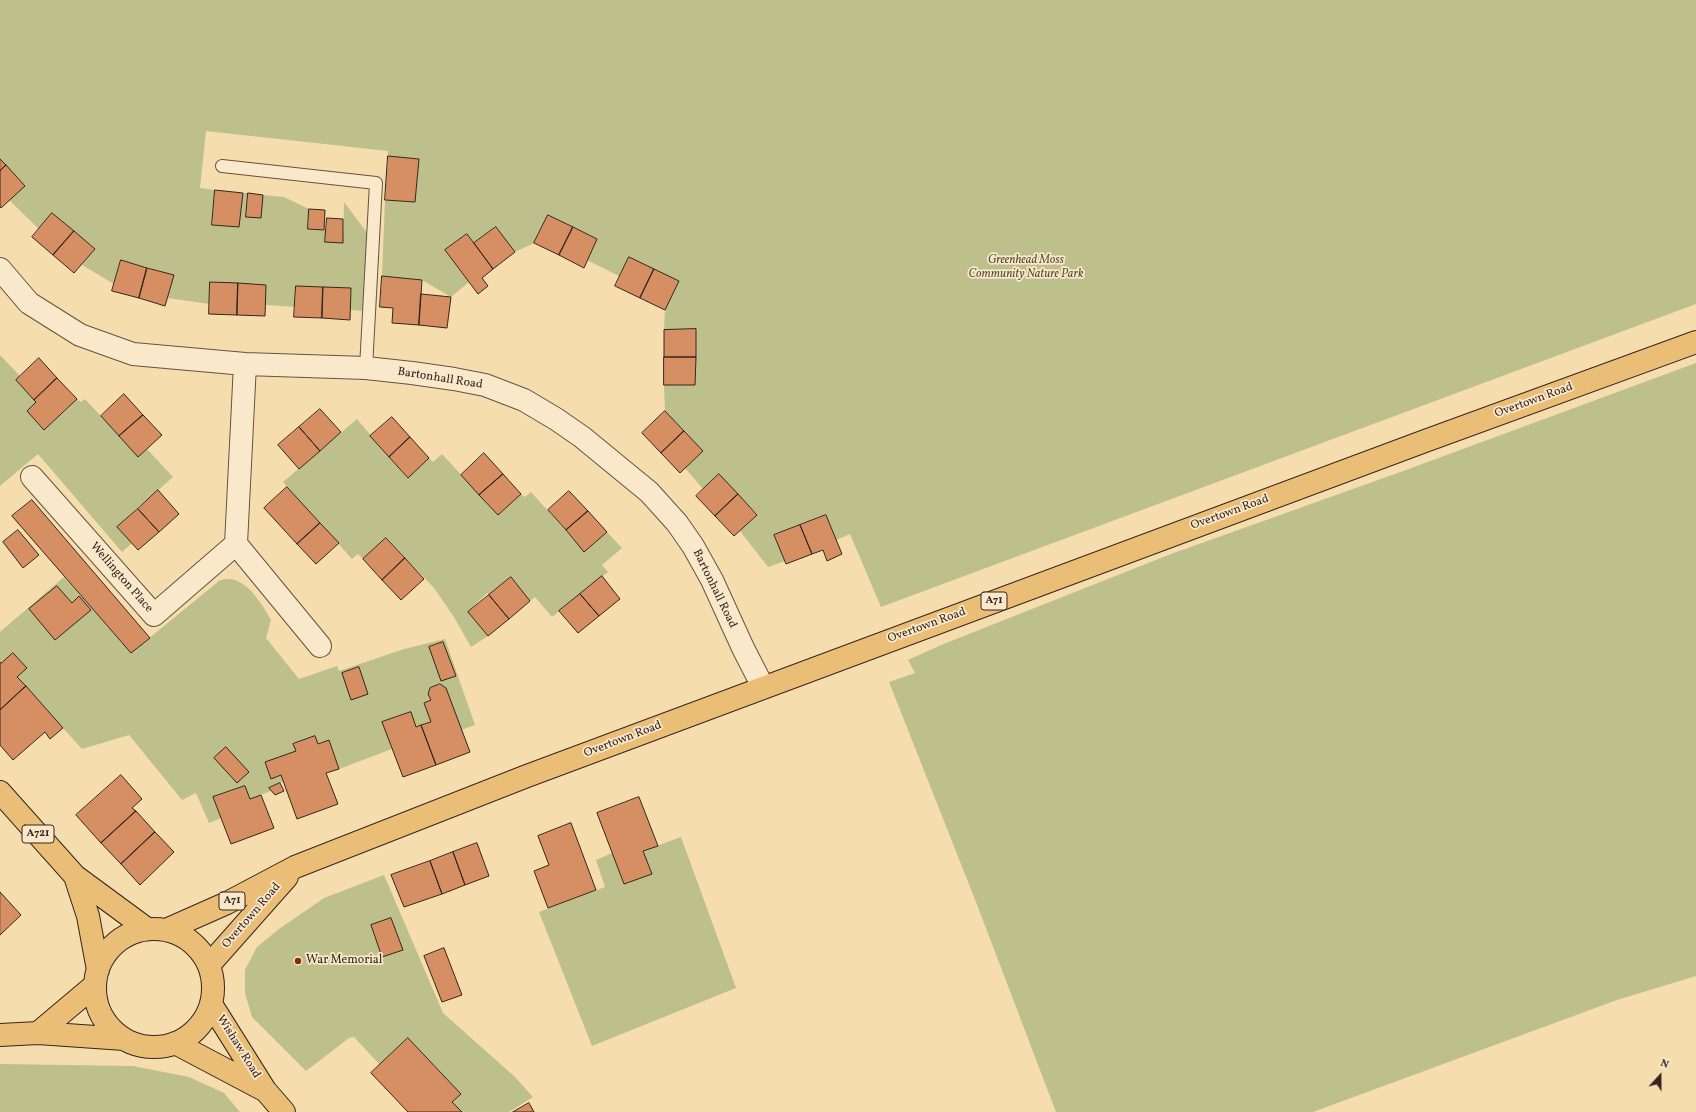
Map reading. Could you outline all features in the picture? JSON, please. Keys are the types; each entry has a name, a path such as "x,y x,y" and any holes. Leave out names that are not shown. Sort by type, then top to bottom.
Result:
{"main road":[{"name":"Overtown Road","path":"157,929 227,903 295,867 527,776 1417,443 1696,342"},
{"name":"A721","path":"0,792 75,876 157,929"},
{"name":"Overtown Road","path":"209,966 295,867"},
{"name":"A721","path":"75,876 88,916 96,978"},
{"path":"0,1035 38,1033 124,1039 140,1045 158,1047 175,1043 191,1034 203,1022 211,1004 214,984 209,966 199,949 184,937 157,929 129,934 114,945 104,957 96,978 97,1001 102,1016 124,1039"},
{"path":"38,1033 96,978"},
{"name":"Wishaw Road","path":"211,1004 265,1090 284,1112"},
{"name":"Wishaw Road","path":"175,1043 265,1090"}],"street":[{"name":"Bartonhall Road","path":"0,269 29,303 80,335 133,354 245,364 366,368 454,378 485,385 524,400 556,419 616,465 649,492 677,523 693,546 712,580 743,648 763,687"},
{"path":"245,364 236,544 320,646"},
{"name":"Wellington Place","path":"32,477 154,615 236,544"}],"lane":[{"path":"222,166 376,182 366,368"}],"green space":[{"name":"Greenhead Moss Community Nature Park","path":"0,0 1696,0 1696,304 881,607 850,534 836,540 826,515 774,535 785,561 768,567 740,531 757,514 719,475 703,489 685,468 703,451 665,411 664,385 695,385 696,330 664,330 665,310 629,257 619,276 587,260 597,239 548,215 534,243 515,252 496,227 474,243 467,234 445,250 469,282 451,297 422,280 382,276 385,200 415,202 419,159 388,156 388,151 206,131 200,188 215,190 212,225 239,227 243,193 248,193 261,218 263,195 284,197 309,209 308,229 326,230 326,242 343,242 344,202 368,234 363,311 350,310 351,288 296,286 295,307 265,305 266,285 211,282 210,304 167,298 174,275 121,260 114,284 82,265 95,249 52,213 39,229 9,200 0,159"},
{"path":"0,355 20,376 16,380 36,402 27,411 44,429 77,399 81,402 85,399 138,456 147,449 173,477 117,527 132,543 122,552 38,454 0,486"},
{"path":"1696,363 1696,976 1617,1000 1313,1112 1056,1112 976,902 889,682 915,673 908,660 941,645 1171,554 1406,470"},
{"path":"357,419 407,478 429,458 433,462 442,454 498,515 521,494 525,497 531,492 584,551 607,532 622,548 602,565 608,572 552,617 535,597 530,601 511,577 489,595 487,593 468,612 488,636 471,647 454,617 434,588 387,538 363,559 358,554 352,559 283,482"},
{"path":"64,577 131,653 219,581 227,579 235,580 243,584 262,605 271,620 266,638 299,679 337,666 339,671 404,649 445,639 475,725 461,730 440,684 430,688 428,694 431,700 424,703 431,722 416,727 410,712 383,722 392,749 339,769 329,740 318,744 314,736 293,744 296,751 271,779 281,775 283,782 269,787 271,791 250,799 245,786 213,797 221,818 209,823 196,793 182,800 129,735 82,749 17,677 27,668 13,653 1,663 0,662 0,632"},
{"path":"681,837 736,988 592,1046 539,912 605,887 596,860 612,853 624,884 651,874 643,851"},
{"path":"384,875 443,1013 515,1077 533,1097 509,1112 462,1112 452,1102 461,1094 408,1038 380,1065 354,1037 349,1038 306,1071 252,1017 245,993 245,970 257,947 279,929 324,898"},
{"path":"0,1064 133,1066 189,1077 224,1093 240,1112 0,1112"}],"building":[{"path":"388,156 419,159 415,202 385,200"},
{"path":"0,159 6,165 0,171"},
{"path":"6,165 25,186 1,208 0,171"},
{"path":"215,190 243,193 239,227 212,225"},
{"path":"248,193 263,195 261,218 246,217"},
{"path":"309,209 325,210 324,230 308,229"},
{"path":"52,213 74,231 53,255 32,237"},
{"path":"548,215 573,227 559,255 534,243"},
{"path":"327,218 343,219 343,243 325,242"},
{"path":"496,227 515,252 493,269 474,243"},
{"path":"573,227 597,239 584,268 559,255"},
{"path":"74,231 95,249 74,273 53,255"},
{"path":"467,234 493,269 482,278 488,286 478,294 445,250"},
{"path":"629,257 654,269 640,298 615,286"},
{"path":"121,260 147,268 139,298 112,291"},
{"path":"147,268 174,275 165,306 139,298"},
{"path":"654,269 679,281 665,310 640,298"},
{"path":"382,276 422,280 419,325 392,323 393,308 380,307"},
{"path":"210,282 238,283 237,315 209,314"},
{"path":"238,283 266,285 265,316 237,315"},
{"path":"296,286 323,287 322,318 294,317"},
{"path":"323,287 351,288 350,320 322,318"},
{"path":"421,294 451,297 447,328 419,325"},
{"path":"696,329 696,357 664,357 664,330"},
{"path":"664,357 696,357 695,385 664,385"},
{"path":"39,358 57,378 34,400 16,380"},
{"path":"57,378 77,399 44,430 27,411 36,402 34,400"},
{"path":"124,394 143,415 119,436 101,416"},
{"path":"320,409 341,432 320,451 299,427"},
{"path":"665,411 684,431 661,453 642,433"},
{"path":"143,415 162,435 138,457 119,436"},
{"path":"392,417 410,437 389,457 370,436"},
{"path":"299,427 320,451 299,469 278,445"},
{"path":"684,431 703,451 680,473 661,453"},
{"path":"410,437 429,458 408,478 389,457"},
{"path":"484,453 503,474 479,495 461,475"},
{"path":"503,474 521,494 498,515 479,495"},
{"path":"719,474 738,494 715,516 696,496"},
{"path":"287,487 320,523 297,544 264,508"},
{"path":"158,490 179,514 159,532 138,509"},
{"path":"569,491 588,511 566,530 548,510"},
{"path":"738,494 757,515 734,536 715,516"},
{"path":"32,500 150,638 131,653 12,516"},
{"path":"138,509 159,532 138,550 117,527"},
{"path":"588,511 607,532 584,552 566,530"},
{"path":"826,515 842,554 827,561 823,550 812,554 800,525"},
{"path":"320,523 339,543 316,564 297,544"},
{"path":"800,525 812,554 786,564 774,535"},
{"path":"18,530 39,555 23,568 3,542"},
{"path":"386,538 405,558 382,580 363,559"},
{"path":"405,558 424,579 401,600 382,580"},
{"path":"602,576 620,599 599,616 580,594"},
{"path":"511,577 530,601 509,619 489,595"},
{"path":"57,586 72,603 79,596 91,610 55,640 29,609"},
{"path":"580,594 599,616 578,633 559,611"},
{"path":"489,595 509,619 488,636 468,612"},
{"path":"443,642 456,676 441,681 429,647"},
{"path":"13,653 27,668 17,677 26,686 0,710 0,662 1,663"},
{"path":"359,667 368,694 351,700 342,673"},
{"path":"440,684 446,688 470,752 436,765 421,725 431,722 424,703 431,700 428,694 430,688"},
{"path":"26,686 63,728 50,739 45,732 13,760 0,745 0,710"},
{"path":"411,712 416,727 421,725 436,765 403,777 382,722"},
{"path":"315,736 318,744 329,740 339,769 326,773 338,804 297,819 281,775 271,779 265,762 296,751 293,744"},
{"path":"226,747 249,772 237,783 214,758"},
{"path":"121,775 142,799 132,808 136,811 101,843 76,815"},
{"path":"280,783 284,791 275,795 269,788"},
{"path":"245,786 250,799 261,795 274,828 231,844 213,797"},
{"path":"639,797 658,846 643,851 652,874 624,884 597,813"},
{"path":"136,811 155,832 121,864 101,843"},
{"path":"571,823 596,890 548,908 534,871 549,865 538,836"},
{"path":"155,832 174,852 140,885 121,864"},
{"path":"477,843 489,876 465,885 453,852"},
{"path":"453,852 465,885 442,894 430,861"},
{"path":"430,861 442,894 404,907 391,875"},
{"path":"0,892 21,915 0,935"},
{"path":"391,918 403,950 382,957 371,925"},
{"path":"444,948 462,995 442,1002 424,956"},
{"path":"408,1038 461,1094 452,1102 462,1112 408,1112 371,1073"},
{"path":"529,1103 534,1112 513,1112"}],"place":[{"name":"War Memorial","path":"298,961"}]}
